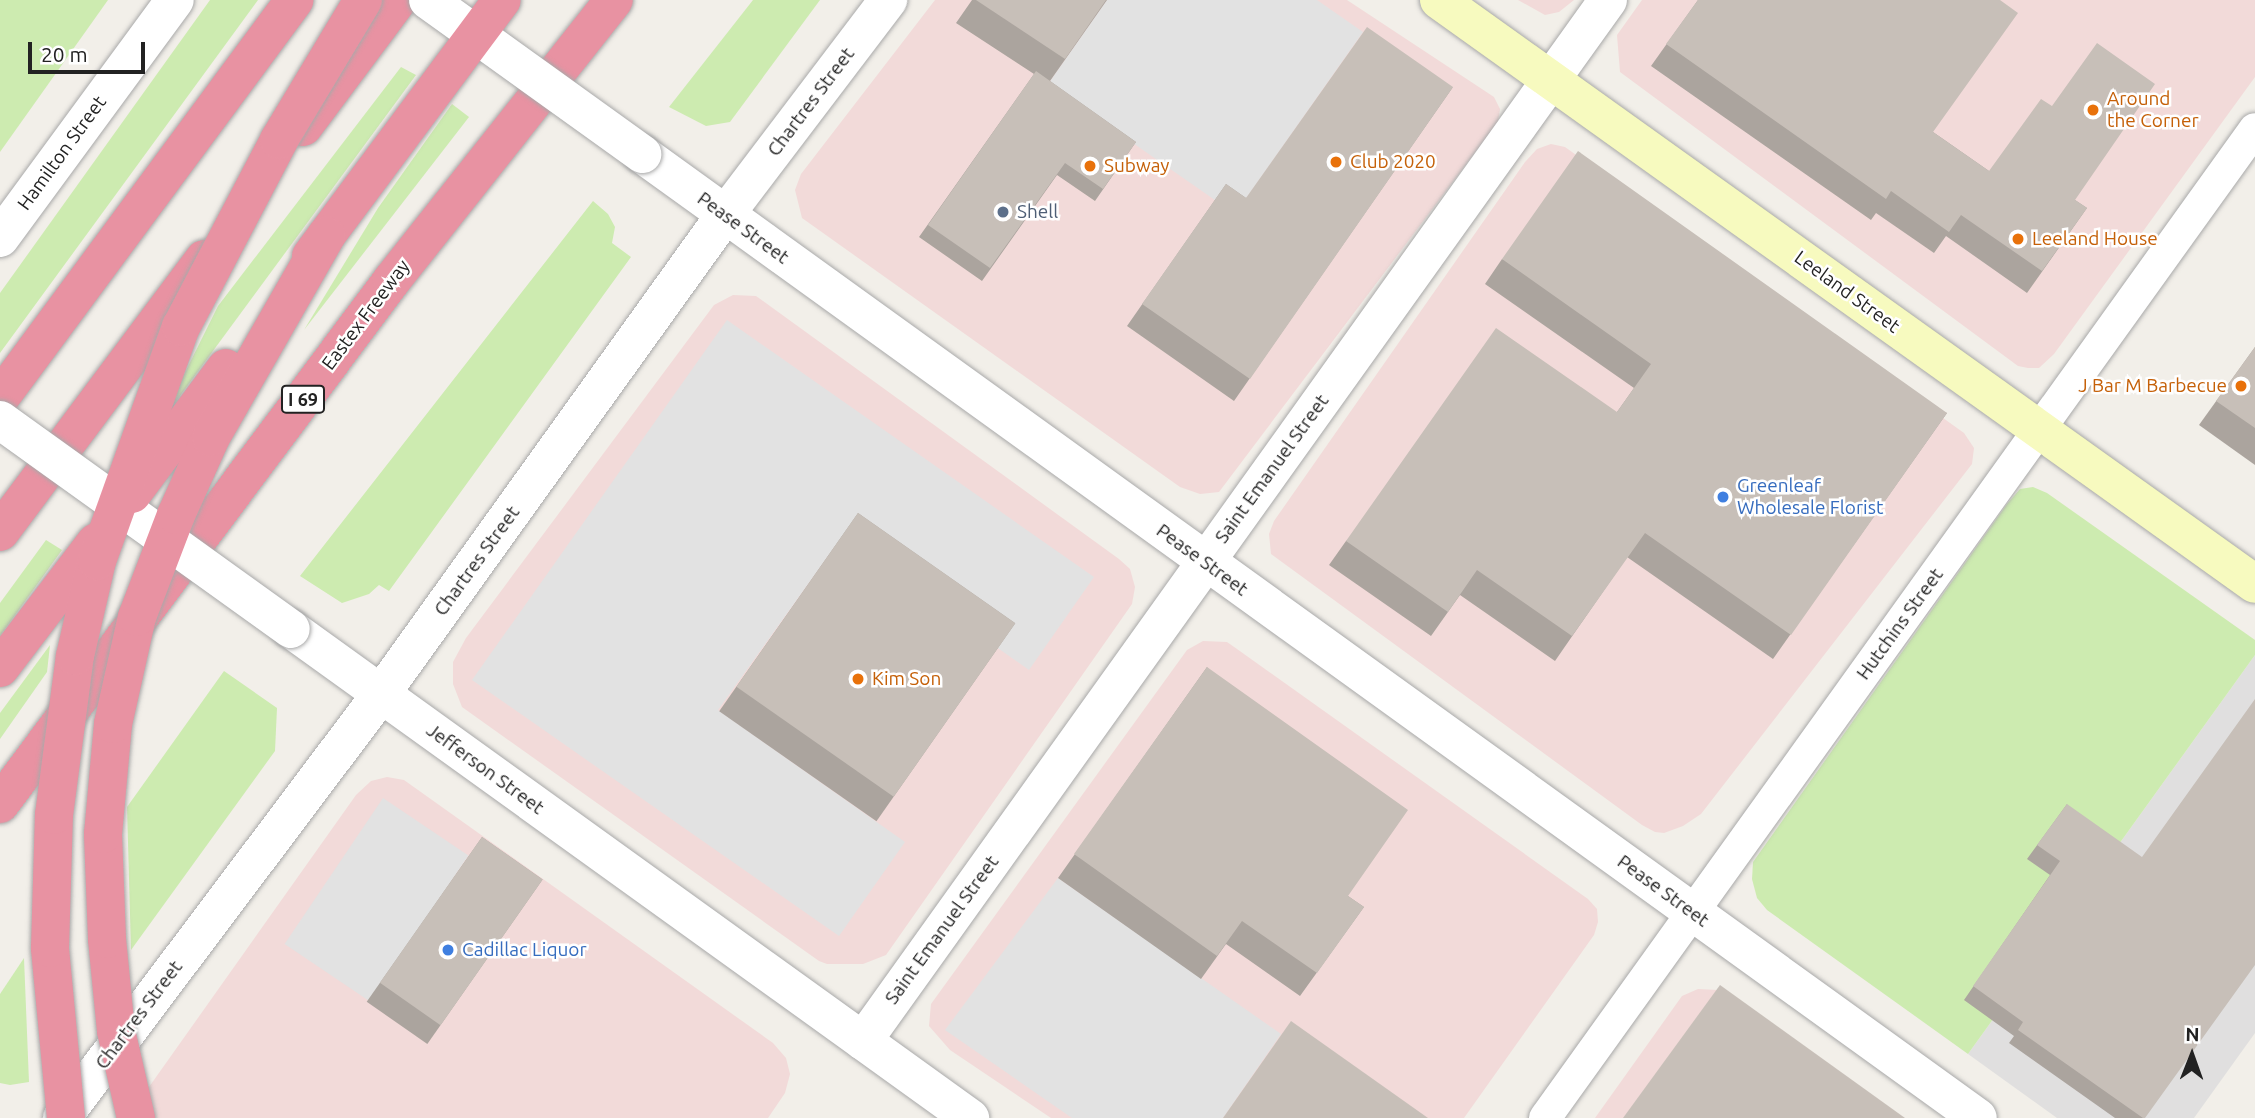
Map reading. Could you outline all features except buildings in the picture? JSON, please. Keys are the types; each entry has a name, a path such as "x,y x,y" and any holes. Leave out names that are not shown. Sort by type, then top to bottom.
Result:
{"highway":[{"path":"0,398 294,0"},
{"path":"64,1118 50,948 54,815 75,656 97,561 181,327 279,140 363,0"},
{"path":"0,532 398,0"},
{"path":"0,668 502,0"},
{"name":"Eastex Freeway","path":"0,804 392,279 614,0"},
{"path":"136,1118 116,1031 107,939 103,834 113,724 137,617 176,515 211,436 326,236"}],"main road":[{"name":"Leeland Street","path":"1439,0 2255,584"}],"street":[{"name":"Hamilton Street","path":"0,238 175,0"},
{"name":"Pease Street","path":"428,0 1978,1118"},
{"name":"Chartres Street","path":"64,1118 381,694 725,215 888,0"},
{"name":"Saint Emanuel Street","path":"863,1041 1608,0"},
{"name":"Hutchins Street","path":"1545,1118 2255,129"},
{"name":"Jefferson Street","path":"0,420 970,1118"}],"shaded area":[{"path":"935,0 1347,0 1494,97 1500,109 1498,122 1219,492 1200,494 1180,487 802,218 795,190 801,174"},
{"path":"1107,0 1317,0 1363,32 1235,214 1048,84"},
{"path":"1518,0 1574,0 1559,12 1545,15"},
{"path":"1642,0 2255,0 2255,77 2054,354 2039,368 2028,368 2018,366 1620,72 1617,35"},
{"path":"1551,144 1565,147 1964,433 1974,448 1972,464 1701,814 1683,826 1664,833 1655,832 1642,825 1271,554 1269,534 1274,521 1525,162 1537,149"},
{"path":"733,295 756,296 1119,559 1130,569 1135,587 1132,604 886,955 863,964 827,964 819,961 462,707 453,684 453,662 466,638 714,305"},
{"path":"727,320 1094,577 1029,670 841,538 718,710 905,842 839,936 472,680"},
{"path":"1203,641 1227,642 1588,899 1597,909 1598,922 1594,935 1464,1118 1051,1118 950,1050 929,1026 931,1004 1187,650"},
{"path":"2255,655 2255,1033 2194,1118 2057,1118 1968,1054"},
{"path":"387,777 404,780 773,1043 786,1058 790,1074 785,1093 768,1118 127,1118 356,795 371,781"},
{"path":"383,798 468,856 370,1002 285,944"},
{"path":"1058,878 1281,1034 1223,1118 1072,1118 945,1030"},
{"path":"1698,989 1718,990 1897,1118 1595,1118 1682,996"}],"green space":[{"path":"0,0 108,0 0,152"},
{"path":"210,0 258,0 0,353 0,293"},
{"path":"753,0 820,0 730,122 706,126 669,107"},
{"path":"401,67 416,75 160,423 218,306"},
{"path":"452,104 469,117 304,330 378,208"},
{"path":"593,201 608,214 615,227 612,243 631,257 389,591 379,585 369,594 342,603 300,576"},
{"path":"2033,487 2047,493 2255,640 2255,655 1968,1054 1767,910 1757,898 1752,879 1753,862 2007,504 2020,489"},
{"path":"46,540 62,550 0,636 0,603"},
{"path":"50,645 47,672 0,739 0,713"},
{"path":"224,671 277,708 275,751 131,950 127,807"},
{"path":"24,958 29,1082 10,1085 0,1083 0,994"}],"place":[{"name":"Around the Corner","path":"2093,110"},
{"name":"Club 2020","path":"1336,162"},
{"name":"Subway","path":"1090,166"},
{"name":"Shell","path":"1003,212"},
{"name":"Leeland House","path":"2018,239"},
{"name":"J Bar M Barbecue","path":"2241,386"},
{"name":"Greenleaf Wholesale Florist","path":"1723,497"},
{"name":"Kim Son","path":"858,679"},
{"name":"Cadillac Liquor","path":"448,950"}]}
